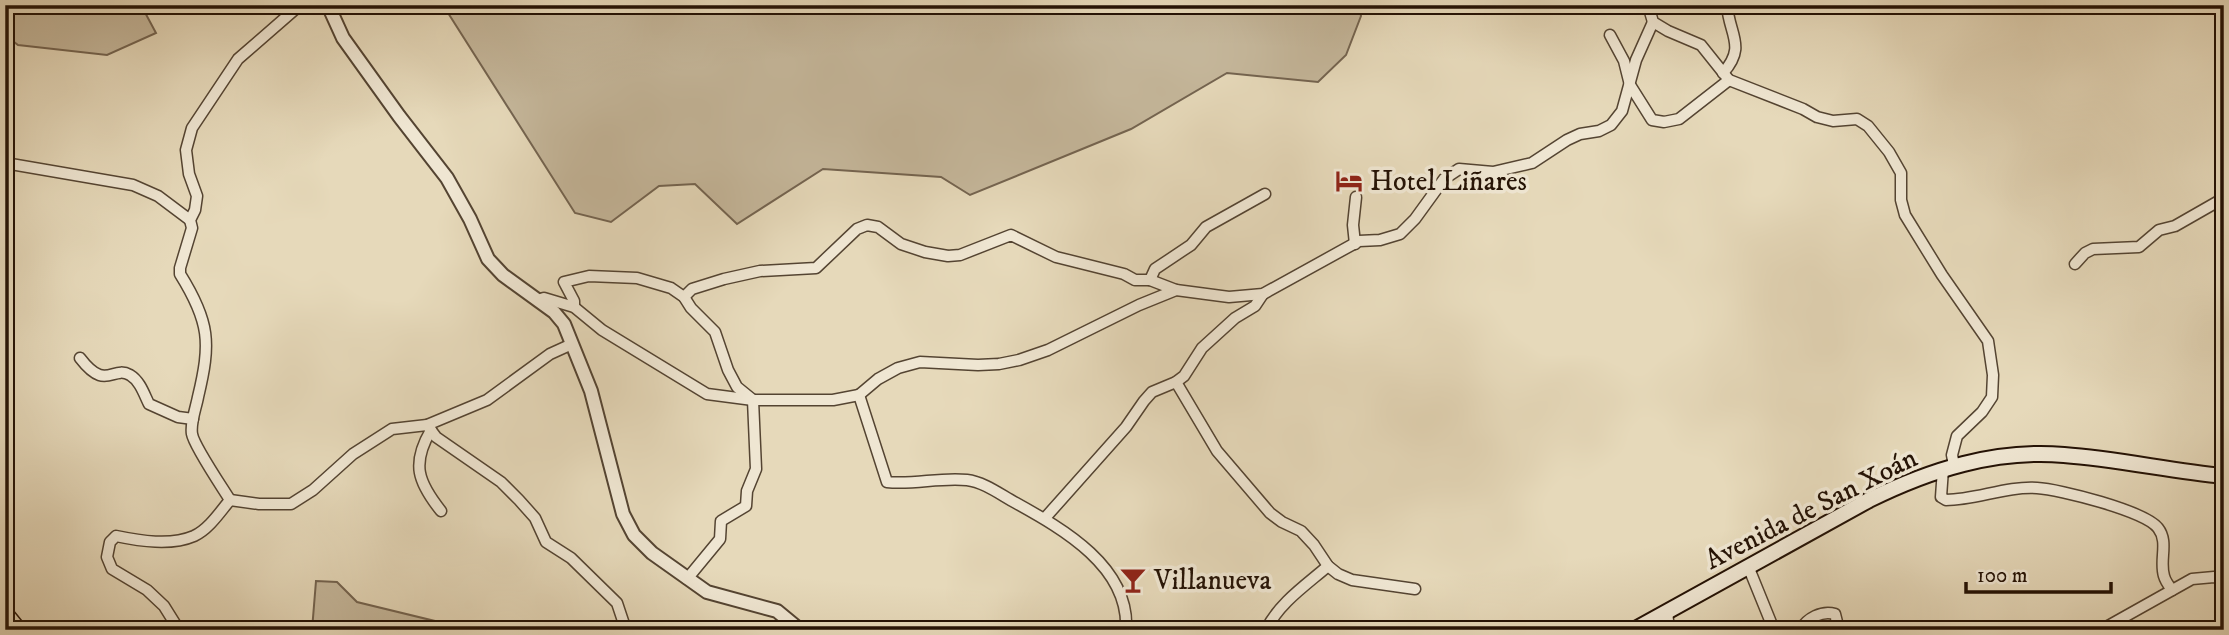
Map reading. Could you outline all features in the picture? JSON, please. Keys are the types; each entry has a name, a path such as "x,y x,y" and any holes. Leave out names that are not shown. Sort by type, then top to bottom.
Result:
{"highway":[{"path":"5,614 18,630"}],"main road":[{"name":"Avenida de San Xoán","path":"1634,630 1887,491 1949,467 2020,455 2064,455 2224,476"}],"street":[{"path":"190,220 197,196 188,174 186,149 192,128 238,60 300,5"},
{"path":"328,5 343,37 447,178 488,259 503,275 554,312 564,324 591,391 623,514 634,535 707,592 776,611 800,630"},
{"path":"684,297 692,289 760,271 816,268 857,229 867,225 878,228 901,244 925,252 960,255 1011,235 1056,257 1124,274 1135,280 1150,280 1177,290 1229,297 1263,294 1359,241 1380,240 1401,234 1444,179 1459,169 1493,172 1532,163 1567,140 1611,125 1622,111 1636,60 1653,22 1648,5"},
{"path":"1610,35 1624,61 1630,85 1652,120 1664,122 1679,119 1726,77 1732,63 1736,40 1727,5"},
{"path":"1653,22 1701,45 1726,77 1816,117 1833,121 1857,119 1868,127 1889,152 1901,173 1901,200 1905,215 1941,275 1988,341 1992,358 1992,397 1982,412 1957,436 1941,497 1946,500 2036,488 2117,507 2157,526 2164,543 2164,576 2172,590"},
{"path":"5,163 132,185 158,196 190,220 192,228 180,274 202,313 207,361 193,419 192,435 230,500"},
{"path":"1150,280 1155,269 1191,244 1206,227 1265,194"},
{"path":"1355,244 1353,225 1356,198"},
{"path":"2075,264 2093,249 2139,247 2159,230 2175,226 2224,198"},
{"path":"574,307 574,301 564,282 589,276 637,278 671,288 684,297 715,332 737,387 753,400 756,469 747,491 746,506 721,522 720,540 687,579"},
{"path":"538,300 544,298 574,307 602,330 707,394 753,400 833,400 859,395 878,379 898,368 920,362 978,365 1019,360 1048,350 1139,305 1177,290"},
{"path":"1045,519 1126,427 1144,401 1152,393 1176,382 1191,366 1202,348 1235,318 1255,306 1263,294"},
{"path":"230,500 291,505 313,490 353,454 392,429 429,427 486,400 550,354 572,344"},
{"path":"80,358 90,372 98,375 129,375 140,385 149,404 178,417 193,419"},
{"path":"1176,382 1217,451 1270,513 1301,531 1328,566 1352,580 1415,589"},
{"path":"859,395 887,482 902,484 970,480 1045,519 1097,558 1111,576 1127,615 1126,630"},
{"path":"429,427 419,460 420,478 425,491 440,511"},
{"path":"429,427 436,437 501,482 519,500 535,518 546,542 571,558 617,603 626,630"},
{"path":"179,630 164,606 147,590 112,569 107,557 110,542 116,536 157,541 196,535 214,520 230,500"},
{"path":"1266,630 1271,619 1288,600 1328,566"},
{"path":"1748,566 1774,630"},
{"path":"2101,630 2192,579 2224,579"},
{"path":"1667,611 1669,630"},
{"path":"1800,630 1813,618 1828,612 1835,614 1839,630"}],"shaded area":[{"path":"5,5 141,5 156,33 107,55 18,45 5,35"},
{"path":"443,5 1359,5 1361,16 1346,55 1318,82 1227,73 1131,129 970,195 941,177 823,169 737,224 695,184 659,186 611,222 575,213"},
{"path":"316,581 337,582 357,602 443,623 448,630 312,630"}],"place":[{"name":"Hotel Liñares","path":"1349,181"},
{"name":"Villanueva","path":"1133,580"}]}
